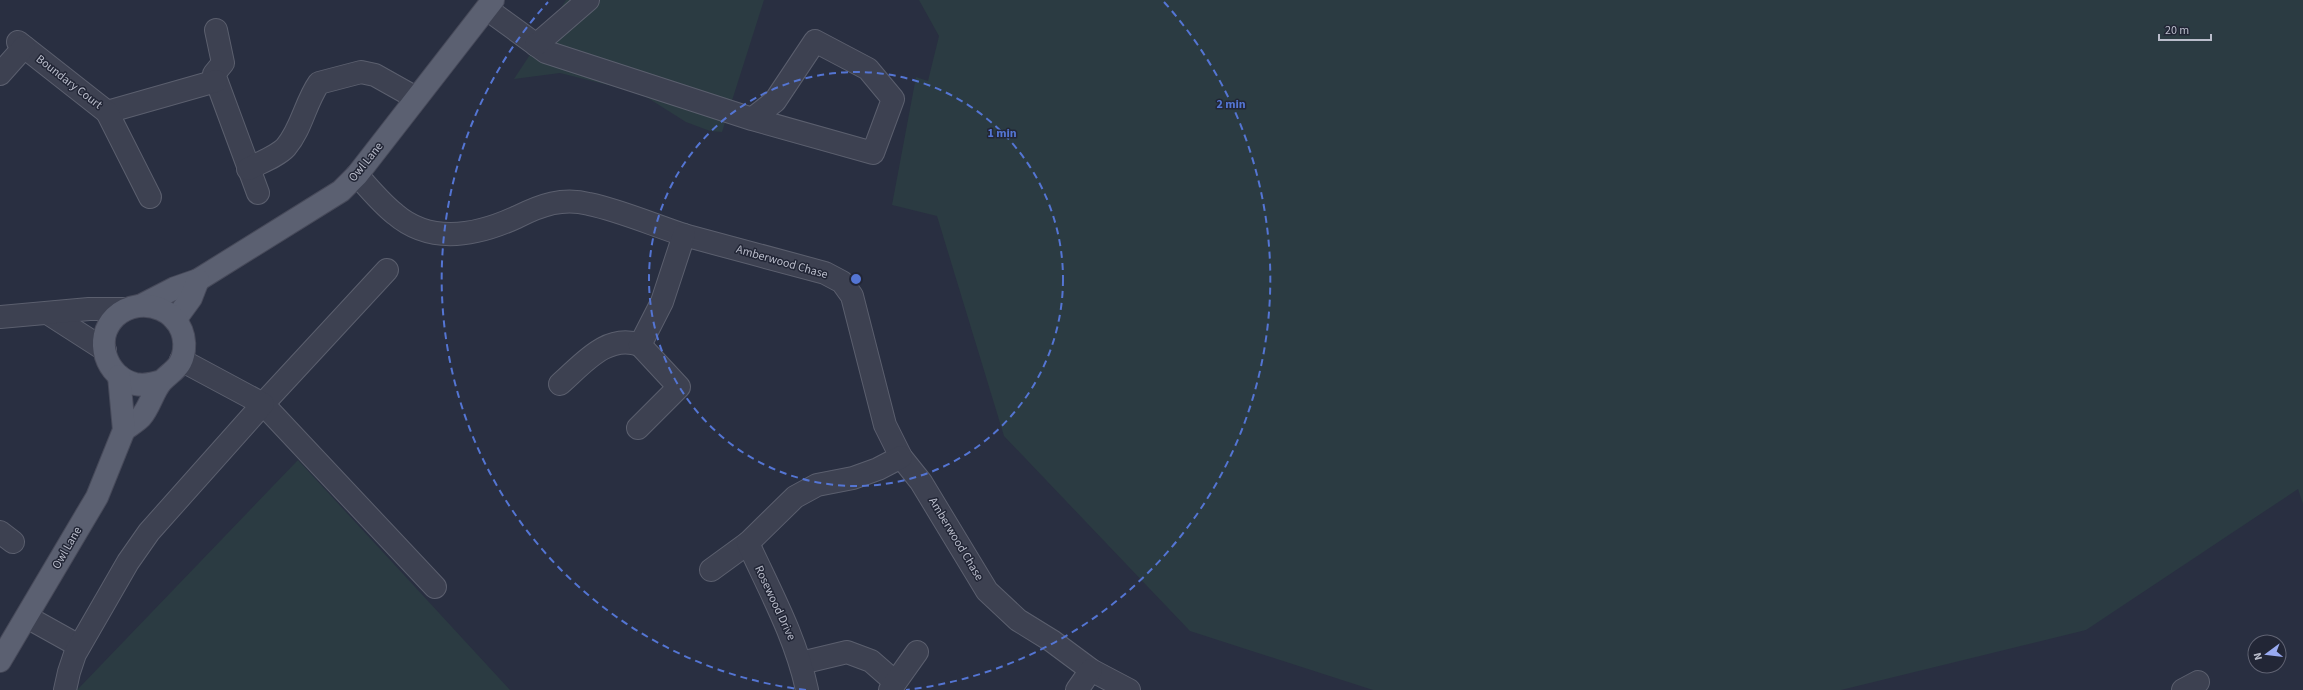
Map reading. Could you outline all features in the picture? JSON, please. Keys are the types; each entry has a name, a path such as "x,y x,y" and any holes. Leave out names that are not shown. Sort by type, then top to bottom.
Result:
{"main road":[{"name":"Owl Lane","path":"162,381 149,385 136,384 119,376 113,371 106,359 105,350 106,332 112,321 134,307 175,288 198,280 341,191 357,175 490,5"},
{"path":"175,320 191,298 198,280"},
{"path":"124,430 141,417 162,381 173,373 181,360 184,350 183,336 175,320 159,307 134,307"},
{"name":"Owl Lane","path":"0,661 97,497 124,430 119,376"}],"street":[{"path":"536,45 588,0"},
{"path":"490,5 546,52 752,119 873,153 893,99 868,68 815,41 775,101 752,119"},
{"path":"216,30 223,63 214,74 258,193"},
{"name":"Boundary Court","path":"0,74 21,45 107,112 216,81"},
{"path":"248,169 285,148 299,126 309,97 319,83 361,72 375,74 416,98"},
{"path":"107,112 150,196"},
{"name":"Amberwood Chase","path":"357,175 395,215 416,227 438,234 465,235 490,229 542,205 564,201 589,203 684,235 825,273 842,282 852,296 885,425 901,457 921,482 987,591 1018,620 1052,641 1091,670 1129,690"},
{"path":"640,345 662,302 684,235"},
{"path":"65,690 68,672 79,646 107,596 149,532 263,404 387,270"},
{"path":"0,317 15,314 49,314 89,308 134,307"},
{"path":"49,314 105,350"},
{"path":"560,384 593,355 611,343 629,340 640,345 679,387 638,428"},
{"path":"181,360 263,404 435,587"},
{"path":"711,570 748,543 795,497 817,485 853,478 878,469 901,457"},
{"name":"Rosewood Drive","path":"748,543 801,663 807,690"},
{"path":"27,617 79,646"},
{"path":"801,663 847,652 871,661 892,686 917,652"},
{"path":"1077,690 1091,670"}],"shaded area":[{"path":"566,0 764,0 722,132 710,131 686,122 640,93 560,73 514,79"},
{"path":"919,0 2303,0 2303,504 2298,489 2086,630 1841,690 1373,690 1190,631 1004,436 937,216 892,205 916,77 928,81 939,36"},
{"path":"298,460 510,690 76,690 79,688"}]}
